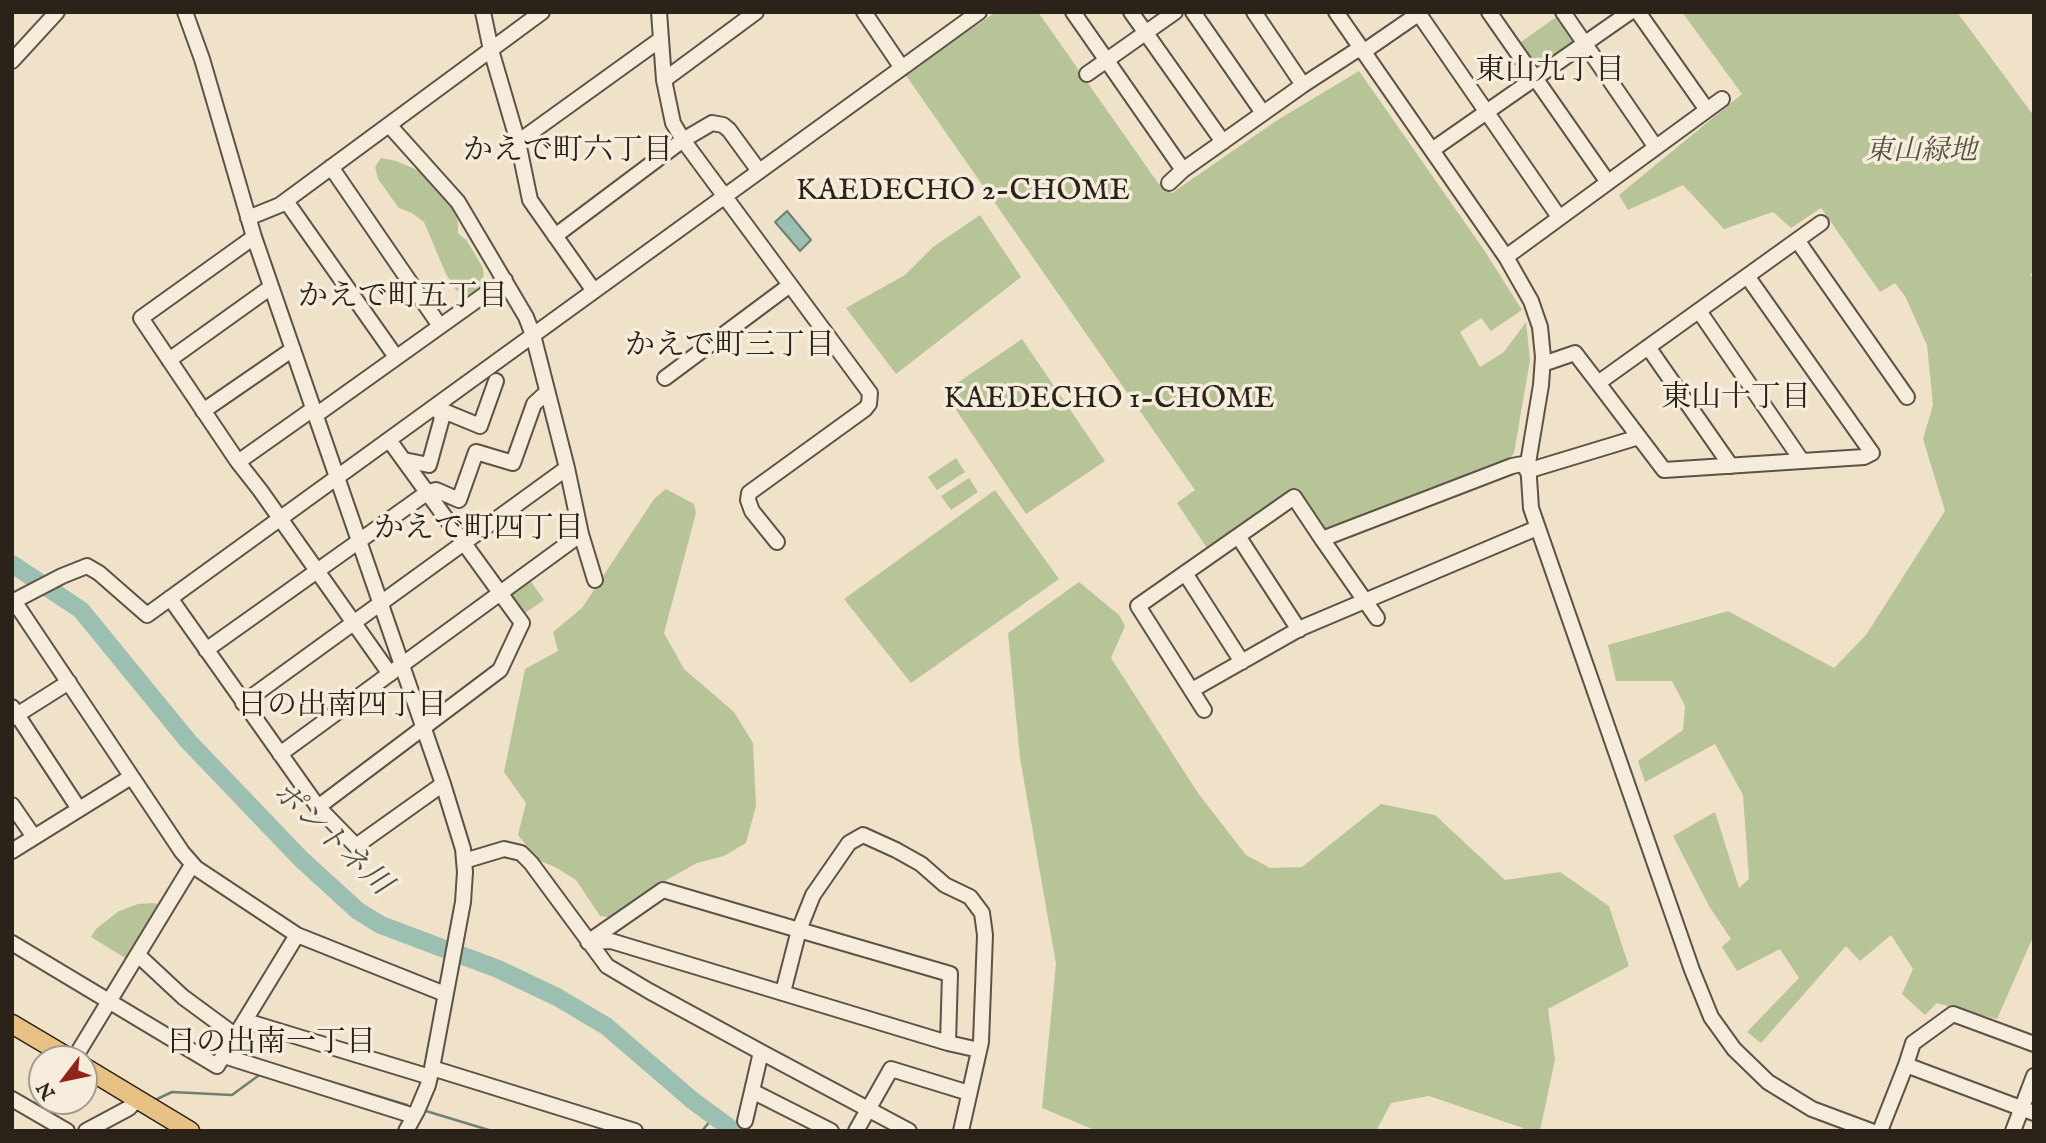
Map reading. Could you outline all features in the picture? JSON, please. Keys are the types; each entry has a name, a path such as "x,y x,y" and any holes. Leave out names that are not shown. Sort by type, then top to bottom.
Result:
{"main road":[{"path":"12,1024 49,1045"},
{"path":"98,1075 144,1103 178,1128"}],"street":[{"path":"12,61 57,12"},
{"path":"185,12 202,59 254,237 381,603 396,670 424,730 460,836 464,861 463,902 431,1072 406,1131"},
{"path":"483,12 491,50 518,142 530,200 594,291"},
{"path":"248,218 286,201 542,12"},
{"path":"659,12 669,113 683,140 863,383 871,398 865,409 749,493 748,500 752,511 777,542"},
{"path":"664,80 756,12"},
{"path":"864,12 902,68"},
{"path":"1073,12 1183,170"},
{"path":"1131,12 1223,142"},
{"path":"1087,74 1175,12"},
{"path":"1193,12 1263,113"},
{"path":"1254,12 1303,85"},
{"path":"1335,12 1506,257 1526,289 1536,315 1543,364 1527,467 1528,492 1537,527 1696,984 1711,1017 1734,1049 1768,1082 1812,1109 1871,1131"},
{"path":"1489,12 1607,181"},
{"path":"1563,12 1655,146"},
{"path":"1432,150 1630,12"},
{"path":"1638,12 1707,110"},
{"path":"1169,183 1183,170 1303,85 1420,13 1559,217"},
{"path":"445,995 297,935 192,865 13,602 57,578 87,566 147,615 389,440 439,412 533,335 973,14"},
{"path":"518,142 661,39"},
{"path":"1506,257 1722,99"},
{"path":"555,236 683,140 712,123 723,125 759,171"},
{"path":"390,124 458,202 505,280 533,335 581,534 595,580"},
{"path":"331,167 440,326"},
{"path":"286,201 396,357"},
{"path":"1598,383 1821,223"},
{"path":"254,237 141,318 238,462 353,623 396,670"},
{"path":"1797,240 1907,397"},
{"path":"1543,364 1575,353 1664,470 1864,457 1872,453 1747,276"},
{"path":"238,462 396,357 505,280"},
{"path":"664,378 790,285"},
{"path":"169,360 271,286"},
{"path":"1699,311 1802,461"},
{"path":"1648,347 1731,466"},
{"path":"203,411 293,349"},
{"path":"206,650 428,492 436,491 459,500 496,381"},
{"path":"476,452 513,463 534,404 547,392"},
{"path":"439,412 446,412 480,426"},
{"path":"404,460 429,465 439,412"},
{"path":"1322,539 1512,466 1527,467 1639,437"},
{"path":"318,807 424,730 500,670 523,623 389,440"},
{"path":"243,703 566,468"},
{"path":"1204,710 1138,606 1294,497 1377,618"},
{"path":"1192,690 1299,630 1537,527"},
{"path":"280,754 581,534"},
{"path":"1238,536 1299,630"},
{"path":"1185,573 1242,662"},
{"path":"170,598 318,807 356,846 443,784"},
{"path":"69,682 14,713 79,809"},
{"path":"12,851 131,777"},
{"path":"12,805 34,837"},
{"path":"783,992 799,930 813,895 856,837 863,835 921,864 945,885 970,897 982,913 985,935 979,1050 961,1131"},
{"path":"464,861 504,849 521,853 601,961 614,971 909,1131"},
{"path":"82,1045 192,865"},
{"path":"588,942 663,890 950,974 948,1043"},
{"path":"12,943 217,1066 297,935"},
{"path":"588,942 611,941 979,1050"},
{"path":"138,954 183,997 236,1036"},
{"path":"1880,1131 1913,1043 1953,1014 2034,1044"},
{"path":"246,1021 635,1131"},
{"path":"745,1121 761,1052"},
{"path":"224,1056 414,1116"},
{"path":"1906,1065 2028,1110"},
{"path":"856,1131 891,1069 969,1093"},
{"path":"2013,1131 2028,1110 2034,1076"},
{"path":"752,1091 831,1131"},
{"path":"12,1099 67,1131"},
{"path":"86,1131 144,1103"}],"green space":[{"path":"996,12 1038,12 1158,183 1172,193 1276,121 1359,71 1484,250 1522,310 1491,331 1481,318 1460,332 1480,367 1504,352 1526,322 1530,360 1514,453 1508,461 1379,509 1324,533 1294,488 1207,548 1177,503 1195,490 905,74"},
{"name":"東山緑地","path":"1682,12 1957,12 2034,116 2034,271 2030,275 2034,278 2034,935 1997,1019 1937,1003 1925,1015 1902,994 1913,969 1891,935 1860,961 1846,946 1761,1043 1747,1032 1799,978 1780,949 1737,971 1722,947 1731,939 1709,906 1673,836 1715,812 1739,888 1749,879 1743,795 1715,744 1645,782 1638,761 1683,730 1685,706 1672,681 1616,681 1608,645 1728,611 1834,668 1866,635 1945,511 1923,439 1933,405 1927,345 1905,296 1895,283 1880,292 1821,208 1791,228 1773,212 1724,229 1683,185 1628,210 1619,195 1742,94"},
{"path":"1559,15 1576,40 1575,45 1539,69 1534,68 1518,44"},
{"path":"381,158 420,171 434,181 453,209 458,222 458,233 467,241 483,268 484,283 479,288 468,295 456,290 446,274 424,222 399,208 378,179 375,167"},
{"path":"980,215 1021,277 896,374 846,308 905,275 933,247"},
{"path":"1022,339 1105,461 1026,514 944,392"},
{"path":"956,458 965,472 937,490 928,477"},
{"path":"969,478 978,492 951,510 941,496"},
{"path":"666,489 694,504 696,513 664,633 684,669 734,712 753,743 756,806 746,843 724,856 697,863 661,883 614,918 600,916 576,880 538,860 518,835 526,803 504,772 525,669 558,651 553,632 582,608 654,499"},
{"path":"995,490 1059,579 911,683 844,599"},
{"path":"529,579 544,600 522,615 509,595"},
{"path":"1079,582 1119,615 1125,626 1111,658 1198,793 1246,855 1270,868 1302,867 1381,804 1435,815 1505,880 1560,872 1609,906 1629,966 1548,1009 1555,1059 1540,1131 1523,1131 1523,1128 1429,1096 1391,1103 1376,1131 1097,1131 1042,1108 1056,964 1020,758 1008,633"},
{"path":"153,903 164,906 130,961 91,937 96,929 119,911 138,904"}],"shaded area":[{"path":"787,211 811,240 800,251 775,222"}],"waterway":[{"name":"ポントネ川","path":"12,564 81,610 188,741 301,859 358,911 381,925 498,969 557,997 606,1026 692,1100 734,1131"},
{"path":"153,1101 172,1092 232,1095 262,1073"},
{"path":"328,1081 407,1105"},
{"path":"426,1111 492,1131"},
{"path":"702,1131 714,1116"}],"district":[{"name":"東山九丁目","path":"1550,73"},
{"name":"かえで町六丁目","path":"568,153"},
{"name":"KAEDECHO 2-CHOME","path":"963,193"},
{"name":"かえで町五丁目","path":"403,299"},
{"name":"かえで町三丁目","path":"730,348"},
{"name":"東山十丁目","path":"1736,400"},
{"name":"KAEDECHO 1-CHOME","path":"1109,401"},
{"name":"かえで町四丁目","path":"479,531"},
{"name":"日の出南四丁目","path":"342,708"},
{"name":"日の出南一丁目","path":"271,1045"}]}
